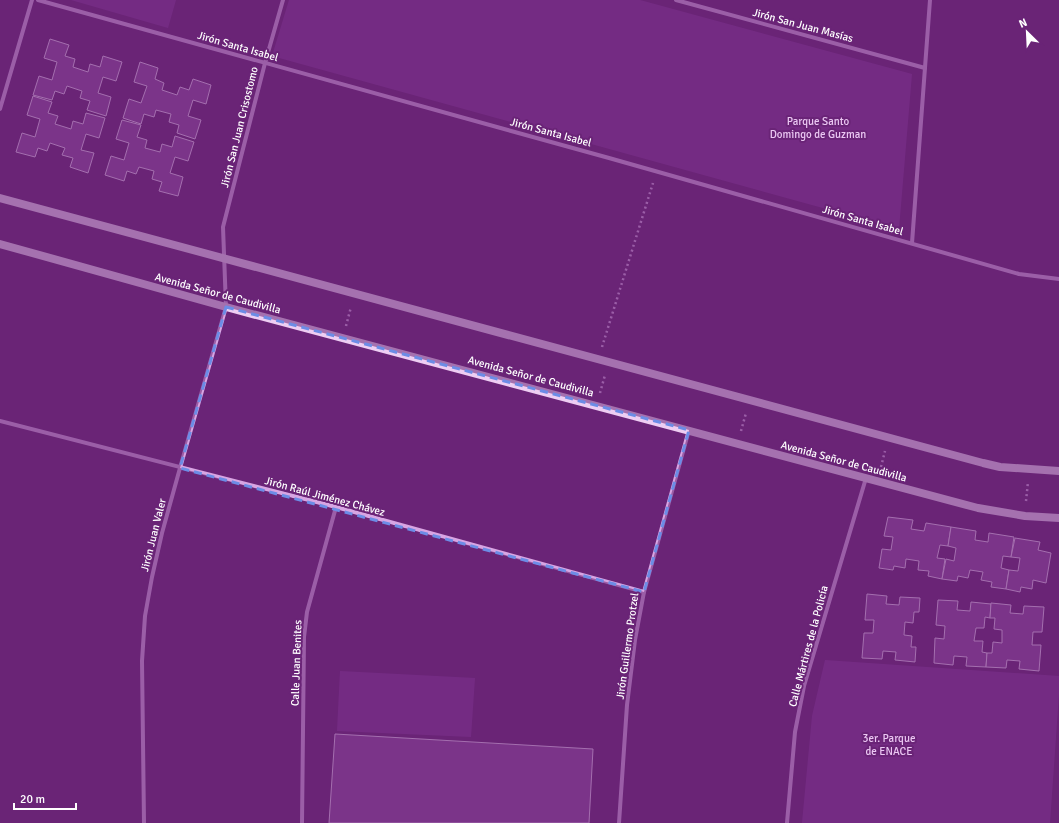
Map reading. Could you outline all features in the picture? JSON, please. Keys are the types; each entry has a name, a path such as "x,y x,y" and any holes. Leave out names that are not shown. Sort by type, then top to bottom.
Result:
{"main road":[{"path":"0,198 983,463 1000,467 1059,471"},
{"name":"Avenida Señor de Caudivilla","path":"0,244 343,338 978,508 1025,516 1059,518"}],"street":[{"path":"0,109 32,0"},
{"name":"Jirón Santa Isabel","path":"38,0 656,171 1019,274 1059,278"},
{"name":"Jirón San Juan Crisostomo","path":"225,259 223,227 265,63 283,0"},
{"name":"Jirón San Juan Masías","path":"676,0 925,68"},
{"path":"912,243 930,0"},
{"name":"Jirón Juan Valer","path":"144,823 142,661 145,616 158,548 226,306 225,259"},
{"name":"Jirón Raúl Jiménez Chávez","path":"0,421 336,508 644,592"},
{"name":"Jirón Guillermo Protzel","path":"619,823 627,705 635,640 644,592 689,430"},
{"name":"Calle Mártires de la Policía","path":"787,823 795,732 804,686 866,478"},
{"name":"Calle Juan Benites","path":"302,823 304,637 307,612 336,508"}],"path":[{"path":"598,359 656,171"},
{"path":"343,338 354,294"},
{"path":"597,405 608,362"},
{"path":"738,443 750,400"},
{"path":"877,481 889,438"},
{"path":"1025,516 1030,469"}],"highlighted area":[{"path":"226,307 689,430 644,592 180,468"}],"green space":[{"path":"71,0 176,0 168,28"},
{"name":"Parque Santo Domingo de Guzman","path":"289,0 640,0 912,74 899,229 272,56"},
{"name":"3er. Parque de ENACE","path":"825,660 1059,676 1050,823 802,823 812,716"},
{"path":"340,671 475,678 471,737 337,731"}],"building":[{"path":"50,39 69,45 65,56 75,59 73,67 88,72 90,64 100,67 103,56 122,62 116,81 103,77 98,93 111,97 106,116 87,110 90,101 80,98 82,91 67,86 64,94 55,91 52,100 33,95 39,76 52,80 57,62 44,58"},
{"path":"140,62 158,68 155,79 164,83 162,90 177,95 180,87 189,90 193,79 211,85 206,104 193,100 188,116 201,120 195,139 177,133 179,125 169,122 171,114 156,110 154,117 144,114 141,124 123,118 129,99 141,103 147,86 134,82"},
{"path":"33,96 52,102 48,113 58,116 55,124 71,129 73,121 83,124 86,113 105,118 99,138 86,134 81,150 94,153 88,173 70,167 73,158 62,155 65,148 50,143 47,151 38,148 35,157 16,152 22,133 35,137 40,119 27,115"},
{"path":"122,120 141,125 137,137 147,140 145,148 160,152 162,144 172,147 175,136 194,142 188,161 175,157 170,173 183,177 178,196 159,191 162,182 152,179 154,171 139,167 136,174 127,171 124,181 105,175 111,156 124,160 129,143 116,139"},
{"path":"888,517 913,520 911,529 924,531 926,523 951,527 948,546 940,545 937,558 945,559 942,579 928,576 929,571 918,570 919,561 906,559 905,568 894,566 893,570 879,568 882,549 891,550 893,537 884,536"},
{"path":"951,527 976,531 975,540 988,542 989,533 1014,537 1011,557 1003,556 1001,568 1009,570 1006,589 991,587 992,582 981,580 983,572 970,570 968,578 958,576 957,581 942,579 946,559 954,561 956,548 948,546"},
{"path":"1015,538 1040,542 1038,550 1051,553 1046,583 1033,580 1032,589 1021,587 1020,592 1006,589 1009,570 1018,571 1020,558 1011,557"},
{"path":"867,594 887,596 886,604 899,605 900,597 920,598 919,612 914,612 913,623 905,622 904,635 912,636 911,647 916,647 915,662 895,660 896,652 883,651 882,659 862,658 864,633 873,633 874,620 865,620"},
{"path":"938,600 958,601 957,610 970,611 971,602 991,604 990,618 985,617 984,628 976,628 974,641 983,641 982,652 987,653 986,667 966,666 967,657 954,656 953,665 934,663 935,638 944,639 945,626 936,625"},
{"path":"991,603 1011,605 1010,613 1023,614 1024,606 1044,607 1042,632 1033,632 1032,645 1041,645 1039,671 1019,669 1020,661 1007,660 1006,668 986,667 987,653 992,653 993,642 1002,643 1002,630 994,629 995,618 990,618"},
{"path":"335,734 593,749 589,823 329,823"}]}
